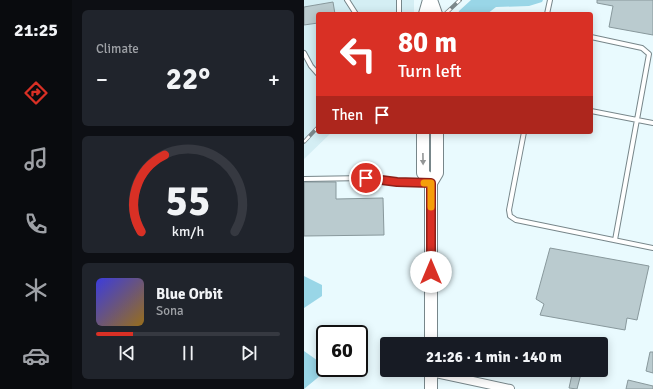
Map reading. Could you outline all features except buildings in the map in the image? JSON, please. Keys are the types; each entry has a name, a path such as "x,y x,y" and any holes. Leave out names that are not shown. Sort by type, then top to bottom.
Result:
{"main road":[{"path":"425,12 430,0"},
{"path":"430,0 435,12"},
{"path":"423,134 423,173 431,183"},
{"path":"431,337 431,183 437,173 437,134"},
{"path":"431,377 431,389"}],"street":[{"path":"457,377 510,389"}],"lane":[{"path":"347,0 355,12"},
{"path":"399,0 399,12"},
{"path":"548,12 550,0"},
{"path":"593,37 642,48 649,54 615,240"},
{"path":"304,53 310,66 316,72"},
{"path":"593,111 653,123"},
{"path":"524,134 509,210 510,216 516,220 653,248"},
{"path":"304,179 366,178 397,182 431,183"}],"shaded area":[{"path":"304,0 414,0 414,12 316,12 316,134 330,134 304,159"},
{"path":"471,0 543,0 542,2 529,6 496,7 490,12 459,11"},
{"path":"304,276 322,285 322,296 304,308"},
{"path":"304,351 316,359 316,377 319,377 304,389"}],"railway":[{"path":"447,12 460,0"},
{"path":"304,142 316,129"}],"slow traffic":[{"path":"424,183 431,183 431,207"}],"route":[{"path":"366,178 397,182 431,183 431,272"}]}
